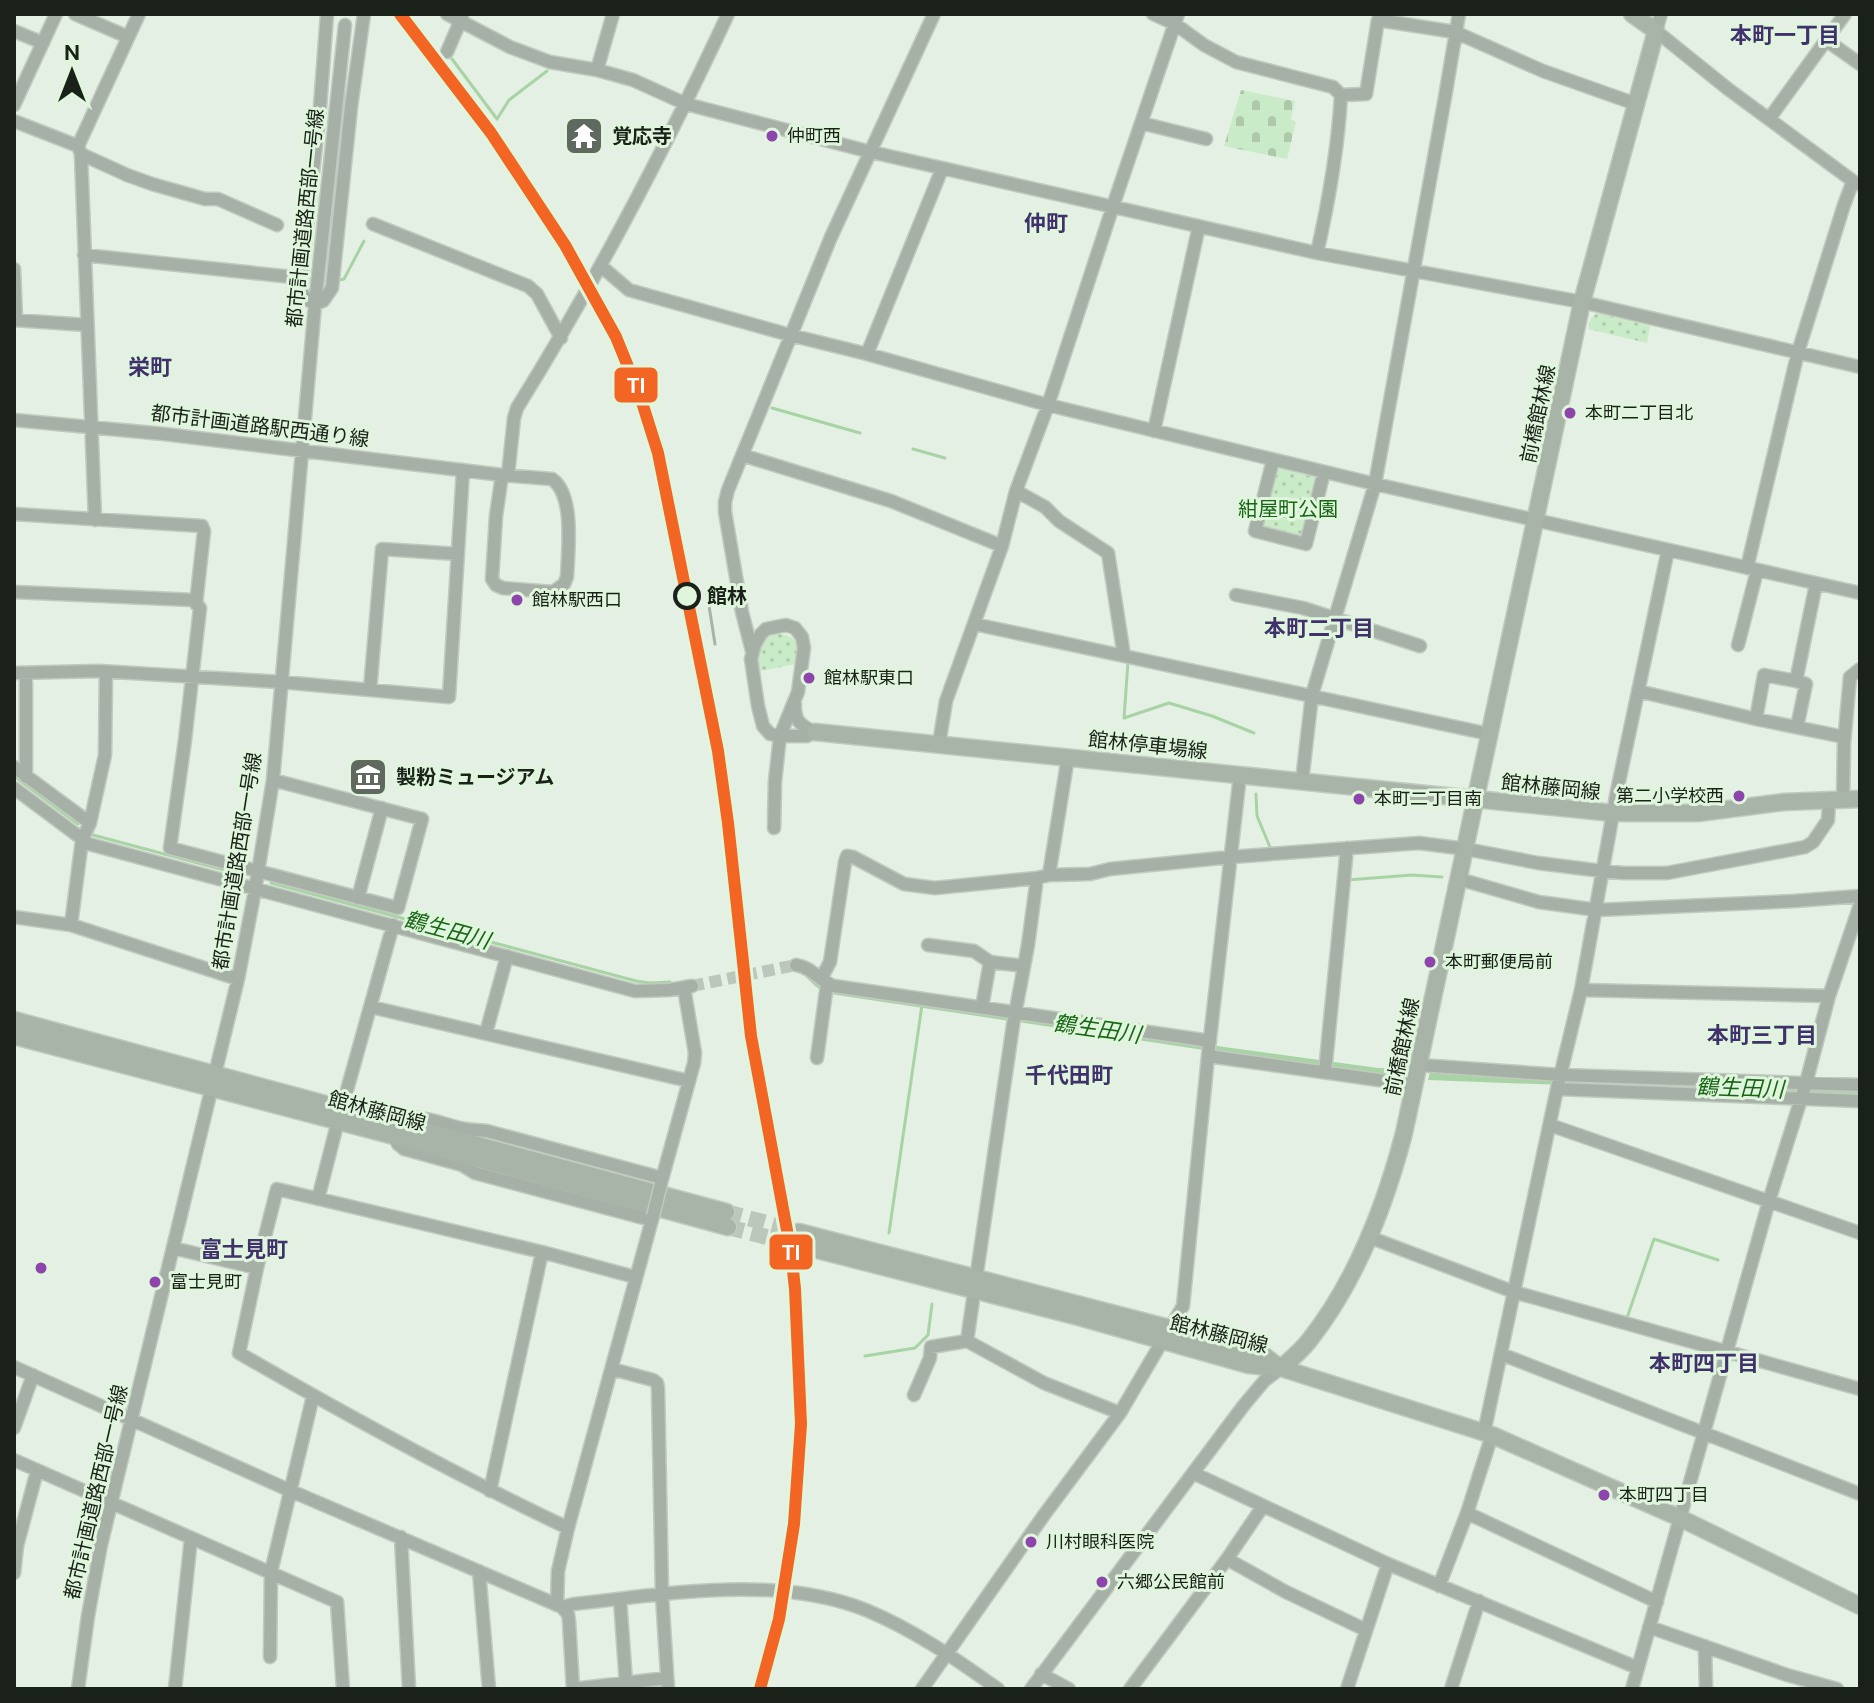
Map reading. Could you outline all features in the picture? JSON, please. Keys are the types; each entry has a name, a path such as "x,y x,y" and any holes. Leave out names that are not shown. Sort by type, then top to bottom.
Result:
{"main road":[{"path":"1632,14 1656,31"},
{"name":"前橋館林線","path":"1281,1368 1306,1344 1337,1301 1369,1237 1394,1170 1466,849 1582,302 1656,31"},
{"name":"館林停車場線","path":"815,732 1476,799"},
{"name":"館林藤岡線","path":"1476,799 1613,813 1698,813 1784,802 1844,799"},
{"name":"館林藤岡線","path":"14,1020 214,1082"},
{"name":"館林藤岡線","path":"14,1036 214,1082 727,1219"},
{"name":"館林藤岡線","path":"800,1239 1168,1335 1249,1365 1281,1368"},
{"path":"1281,1368 1488,1434 1680,1518 1860,1606"}],"street":[{"path":"14,105 56,14"},
{"path":"75,14 128,37"},
{"path":"95,520 79,150 139,14"},
{"path":"327,14 301,291 315,304 323,301 332,288 364,14"},
{"path":"447,14 462,18 510,47 550,62 633,80 686,104 871,152 1317,253 1582,302 1860,367"},
{"path":"597,70 613,14"},
{"path":"505,475 552,479 561,488 569,524 567,577 564,584 553,592 503,588 492,579 496,516 517,408 601,266 686,104 728,14"},
{"path":"815,732 807,736 780,736 770,734 763,726 725,502 831,237 934,14"},
{"path":"1153,14 1176,19 1204,45 1236,62 1333,87 1341,95 1366,94 1378,20 1455,32 1543,71 1636,104"},
{"path":"1302,781 1312,695 1375,484 1459,14"},
{"path":"1661,14 1656,31 1857,183 1844,205 1798,352 1738,645"},
{"path":"1769,119 1845,14"},
{"path":"447,52 462,18"},
{"path":"939,744 946,701 1002,546 1016,491 1048,405 1176,19"},
{"name":"都市計画道路西部一号線","path":"78,1689 95,1576 111,1502 214,1082 259,870 273,780 315,304 345,25"},
{"path":"14,31 43,43"},
{"path":"1826,40 1860,64"},
{"path":"1317,253 1331,191 1341,95"},
{"path":"14,121 127,175 205,199 218,199 277,225"},
{"path":"1141,123 1206,139"},
{"path":"867,354 942,169"},
{"path":"373,224 528,286 537,294 561,338"},
{"path":"1154,431 1199,226"},
{"path":"84,255 302,278"},
{"path":"601,266 629,290 1048,405 1375,484 1860,593"},
{"path":"14,269 15,320 87,325"},
{"name":"都市計画道路駅西通り線","path":"14,420 92,426 505,475"},
{"path":"742,455 891,501 1002,546"},
{"path":"1273,460 1255,531 1306,544 1324,472"},
{"path":"26,777 20,673 106,672 281,682 449,697 463,470"},
{"path":"1016,491 1045,507 1059,521 1108,553 1124,656"},
{"path":"14,514 202,526 196,604"},
{"path":"370,690 382,549 458,554"},
{"path":"1439,1586 1467,1513 1488,1434 1501,1354 1581,990 1613,813 1668,550"},
{"path":"1796,681 1816,584"},
{"path":"14,592 194,600 200,608 170,848 398,908 422,819 273,780"},
{"path":"1236,595 1303,608 1420,646"},
{"path":"741,600 761,627 795,628 802,637 804,648 795,701 780,736 774,828"},
{"path":"974,624 1489,734"},
{"path":"752,651 766,629"},
{"path":"817,1058 825,986 847,856 904,884 935,888 1231,857 1419,843 1602,871 1667,873 1805,847 1813,842 1844,799 1844,737 1850,677 1860,669"},
{"path":"71,925 82,840 90,823 105,755 106,672"},
{"path":"1756,719 1764,675 1796,681 1806,684 1797,727"},
{"path":"1638,691 1844,737"},
{"path":"795,701 797,720 815,732"},
{"path":"967,1341 1014,1016 1068,757"},
{"path":"14,767 90,823"},
{"path":"922,1689 1120,1413 1183,1306 1240,775"},
{"path":"14,788 89,844 635,991 688,987 695,1053 568,1528 558,1571 559,1606"},
{"path":"358,898 382,808"},
{"path":"1325,1067 1347,848"},
{"path":"1459,879 1539,902 1597,910 1860,896"},
{"path":"1632,1689 1769,1201 1829,996 1860,905"},
{"path":"14,917 71,925 238,979"},
{"path":"318,1199 393,925"},
{"path":"928,945 974,951 990,962 1024,966"},
{"path":"486,1033 507,956"},
{"path":"982,1007 990,962"},
{"path":"796,965 808,968 825,986 982,1007 1014,1016 1325,1067 1414,1085"},
{"path":"1581,990 1829,996"},
{"path":"371,1007 689,1081"},
{"path":"1419,1065 1559,1082 1803,1091 1860,1101"},
{"path":"1803,1091 1860,1085"},
{"path":"652,1218 475,1173 462,1165 404,1149 398,1144 394,1129 409,1117 419,1117 487,1131 662,1181"},
{"path":"1550,1125 1860,1233"},
{"path":"568,1528 490,1491 239,1353 277,1189 635,1277"},
{"path":"1369,1237 1514,1292 1860,1389"},
{"path":"173,1248 257,1268"},
{"path":"490,1491 542,1252"},
{"path":"914,1395 930,1358 931,1347 967,1341 1044,1383 1120,1413"},
{"path":"1501,1354 1860,1494"},
{"path":"14,1367 559,1606 568,1614 573,1689 626,1683 668,1683 662,1595 658,1388 653,1380 612,1369"},
{"path":"1031,1689 1244,1405 1265,1380 1281,1368"},
{"path":"14,1428 33,1375"},
{"path":"270,1657 271,1572 313,1396"},
{"path":"14,1460 337,1602 343,1689"},
{"path":"14,1573 17,1546 37,1471"},
{"path":"1193,1473 1388,1564 1638,1668"},
{"path":"1130,1689 1263,1506"},
{"path":"1467,1513 1657,1602"},
{"path":"401,1537 409,1689"},
{"path":"175,1689 191,1538"},
{"path":"1227,1559 1298,1598 1366,1630"},
{"path":"1347,1689 1388,1564"},
{"path":"479,1571 489,1689"},
{"path":"559,1606 738,1589 811,1595 864,1609 918,1635 998,1689"},
{"path":"620,1599 626,1683"},
{"path":"1451,1689 1479,1601"},
{"path":"1649,1627 1837,1689"},
{"path":"1705,1646 1706,1689"},
{"path":"1041,1674 1069,1689"}],"green space":[{"path":"1241,90 1295,101 1291,119 1296,122 1287,159 1224,146"},
{"path":"1597,313 1650,326 1647,343 1588,329 1591,318"},
{"name":"紺屋町公園","path":"1274,467 1319,478 1304,538 1259,529"},
{"path":"775,634 788,636 796,642 797,664 759,671 761,643"}],"water":[{"path":"795,968 818,981 1173,1040 1378,1068 1406,1069 1405,1077 1378,1076 830,994 820,990"},
{"path":"1430,1072 1860,1089 1860,1096 1428,1080"}],"waterway":[{"path":"452,59 497,119 509,100 547,71"},
{"path":"339,280 344,279 364,241"},
{"path":"772,408 860,433"},
{"path":"913,449 945,458"},
{"path":"1128,662 1124,718 1169,703 1254,733"},
{"name":"鶴生田川","path":"14,776 78,824"},
{"path":"1256,794 1257,816 1270,847"},
{"name":"鶴生田川","path":"93,835 239,874"},
{"path":"1347,880 1412,875 1442,877"},
{"name":"鶴生田川","path":"271,883 636,981 670,982"},
{"path":"889,1233 922,1005"},
{"path":"1627,1318 1654,1239 1718,1260"},
{"path":"865,1356 915,1348 928,1335 932,1304"}],"tunnel":[{"path":"692,986 796,965"},
{"path":"726,1212 799,1232"},
{"path":"728,1227 802,1246"}],"railway":[{"path":"506,166 541,208"},
{"path":"707,593 715,644"}],"transit line":[{"name":"TI","path":"400,14 491,133 565,245 616,337 640,396 658,453 718,751 751,1036 795,1289 801,1424 794,1524 779,1619 760,1689"}],"place":[{"name":"覚応寺","path":"584,136"},
{"name":"仲町西","path":"772,136"},
{"name":"本町二丁目北","path":"1570,413"},
{"name":"館林","path":"687,596"},
{"name":"館林駅西口","path":"517,600"},
{"name":"館林駅東口","path":"809,678"},
{"name":"製粉ミュージアム","path":"368,777"},
{"name":"第二小学校西","path":"1739,796"},
{"name":"本町二丁目南","path":"1359,799"},
{"name":"本町郵便局前","path":"1430,962"},
{"name":"富士見町","path":"155,1282"},
{"name":"本町四丁目","path":"1604,1495"},
{"name":"川村眼科医院","path":"1031,1542"},
{"name":"六郷公民館前","path":"1102,1582"}],"district":[{"name":"本町一丁目","path":"1785,35"},
{"name":"仲町","path":"1046,223"},
{"name":"栄町","path":"150,367"},
{"name":"本町二丁目","path":"1319,628"},
{"name":"本町三丁目","path":"1762,1035"},
{"name":"千代田町","path":"1069,1075"},
{"name":"富士見町","path":"244,1249"},
{"name":"本町四丁目","path":"1704,1363"}]}
